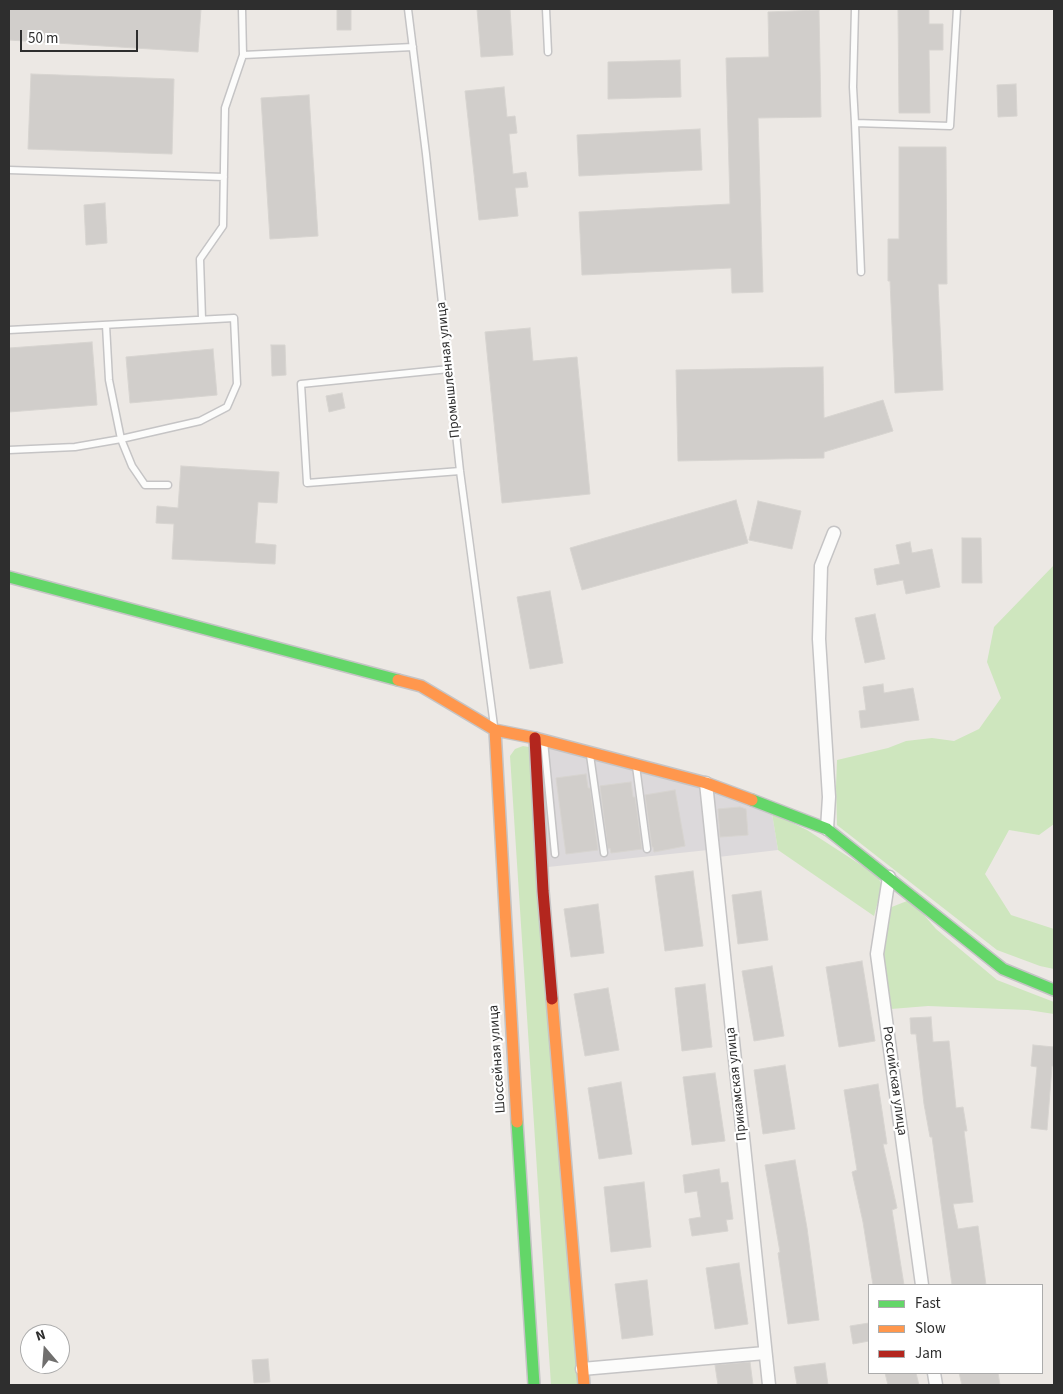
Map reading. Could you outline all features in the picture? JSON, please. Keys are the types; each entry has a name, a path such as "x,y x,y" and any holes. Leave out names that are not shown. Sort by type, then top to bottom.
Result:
{"street":[{"path":"826,829 829,797 819,639 820,593 821,566 834,533"},
{"path":"9,577 421,686 495,730 540,739 706,783 826,829 1002,969 1054,990"},
{"name":"Шоссейная улица","path":"495,730 509,998 534,1385"},
{"path":"540,739 542,891 584,1385"},
{"name":"Прикамская улица","path":"706,783 764,1353 769,1385"},
{"name":"Российская улица","path":"888,877 877,954 922,1284"},
{"path":"582,1368 764,1353"}],"lane":[{"path":"202,319 200,259 223,226 225,108 243,55 242,9"},
{"name":"Промышленная улица","path":"408,9 428,163 460,471 495,730"},
{"path":"546,9 548,52"},
{"path":"855,9 853,87 861,272"},
{"path":"855,123 950,126 957,9"},
{"path":"243,55 413,47"},
{"path":"9,170 224,177"},
{"path":"9,330 234,318 237,384 227,406 200,421 76,447 9,450"},
{"path":"106,325 109,380 120,439 132,466 145,485 168,485"},
{"path":"449,369 301,384 307,483 460,471"},
{"path":"540,739 555,854"},
{"path":"590,752 604,852"},
{"path":"636,764 647,849"}],"shaded area":[{"path":"538,743 702,786 772,813 778,850 718,857 708,850 548,867"}],"green space":[{"path":"1054,565 1054,824 1039,835 1009,830 985,874 1011,915 1054,929 1054,969 1040,966 997,950 837,825 836,787 837,760 888,748 906,741 932,738 954,741 979,729 1001,698 987,662 994,627"},
{"path":"523,746 529,747 580,1385 551,1385 510,756 515,749"},
{"path":"772,813 807,830 878,876 882,887 874,916 778,850"},
{"path":"907,901 913,902 936,929 997,980 1054,1002 1054,1014 1028,1010 928,1006 891,1009 882,951 884,910"}],"building":[{"path":"9,9 201,9 198,52 9,40"},
{"path":"337,9 351,9 351,30 337,30"},
{"path":"477,9 510,9 513,55 481,57"},
{"path":"898,9 929,9 929,24 943,24 943,50 929,50 930,113 899,113"},
{"path":"819,10 821,117 758,118 763,292 732,293 731,268 582,275 579,212 730,204 726,58 769,57 768,12"},
{"path":"680,60 681,97 608,99 608,62"},
{"path":"31,74 174,79 172,154 28,149"},
{"path":"1016,84 1017,116 998,117 997,85"},
{"path":"504,87 507,117 515,116 517,133 509,134 513,174 526,172 528,187 515,188 518,216 479,220 465,91"},
{"path":"309,95 318,236 270,239 261,98"},
{"path":"700,129 702,170 579,176 577,135"},
{"path":"899,147 946,147 947,284 938,284 943,390 895,393 890,281 888,281 888,239 899,239"},
{"path":"105,203 107,243 86,245 84,205"},
{"path":"530,328 533,361 577,357 590,494 502,503 485,332"},
{"path":"92,342 97,405 9,412 9,348"},
{"path":"271,345 285,345 286,375 272,376"},
{"path":"213,349 217,395 130,403 126,357"},
{"path":"823,367 824,418 883,400 893,431 824,452 824,458 678,461 676,370"},
{"path":"342,393 345,408 329,412 326,396"},
{"path":"181,466 279,472 277,503 258,502 255,543 276,545 275,564 172,559 174,524 156,523 157,506 178,508"},
{"path":"736,500 748,543 582,590 570,548"},
{"path":"758,501 801,511 792,549 749,540"},
{"path":"962,538 981,538 982,583 962,583"},
{"path":"910,542 912,553 932,549 940,587 906,594 903,580 877,585 874,569 900,564 896,545"},
{"path":"550,591 563,663 530,669 517,597"},
{"path":"875,614 885,659 865,663 855,618"},
{"path":"883,684 884,693 913,688 919,720 861,728 859,711 866,710 863,687"},
{"path":"586,774 588,788 590,788 598,850 566,854 556,778"},
{"path":"631,782 633,797 635,797 642,849 611,853 610,848 608,849 600,786"},
{"path":"675,790 685,846 654,852 645,795"},
{"path":"740,807 746,809 748,835 720,837 718,809"},
{"path":"693,871 703,946 665,951 655,876"},
{"path":"761,891 768,940 738,944 732,895"},
{"path":"598,904 604,953 571,957 564,909"},
{"path":"862,961 875,1041 839,1047 826,967"},
{"path":"772,966 784,1036 754,1041 742,971"},
{"path":"705,984 712,1047 682,1051 675,988"},
{"path":"608,988 619,1050 585,1056 574,994"},
{"path":"931,1017 933,1042 949,1041 956,1108 963,1107 967,1131 964,1131 973,1202 953,1204 958,1229 978,1226 986,1284 952,1284 932,1137 930,1137 924,1104 916,1034 911,1034 910,1018"},
{"path":"1033,1045 1054,1047 1054,1066 1052,1066 1047,1130 1031,1128 1037,1067 1031,1066"},
{"path":"785,1065 795,1129 763,1134 754,1070"},
{"path":"715,1073 725,1141 692,1145 683,1077"},
{"path":"621,1082 632,1154 599,1159 588,1088"},
{"path":"878,1084 887,1144 883,1144 897,1208 892,1210 904,1284 873,1284 863,1222 852,1172 857,1170 844,1090"},
{"path":"795,1160 807,1228 819,1320 788,1324 778,1253 780,1252 765,1165"},
{"path":"719,1169 721,1183 728,1182 733,1219 726,1220 728,1231 692,1236 689,1219 701,1217 697,1191 685,1193 683,1175"},
{"path":"644,1182 651,1247 611,1252 604,1187"},
{"path":"739,1263 748,1324 715,1329 706,1268"},
{"path":"647,1280 653,1335 622,1339 615,1284"},
{"path":"868,1323 868,1341 853,1344 850,1326"},
{"path":"268,1359 270,1382 254,1383 252,1360"},
{"path":"750,1362 753,1385 718,1385 715,1365"},
{"path":"825,1363 828,1385 797,1385 794,1367"},
{"path":"885,1374 916,1374 919,1385 888,1385"},
{"path":"959,1374 998,1374 1000,1385 962,1385"}],"traffic: fast":[{"path":"9,577 398,680"},
{"path":"752,800 827,829 1003,969 1054,990"},
{"path":"517,1122 534,1385"}],"traffic: slow":[{"path":"398,680 421,686 495,730 535,738 706,783 752,800"},
{"path":"495,730 517,1122"},
{"path":"552,999 584,1385"}],"traffic: jam":[{"path":"535,738 543,891 552,999"}]}
